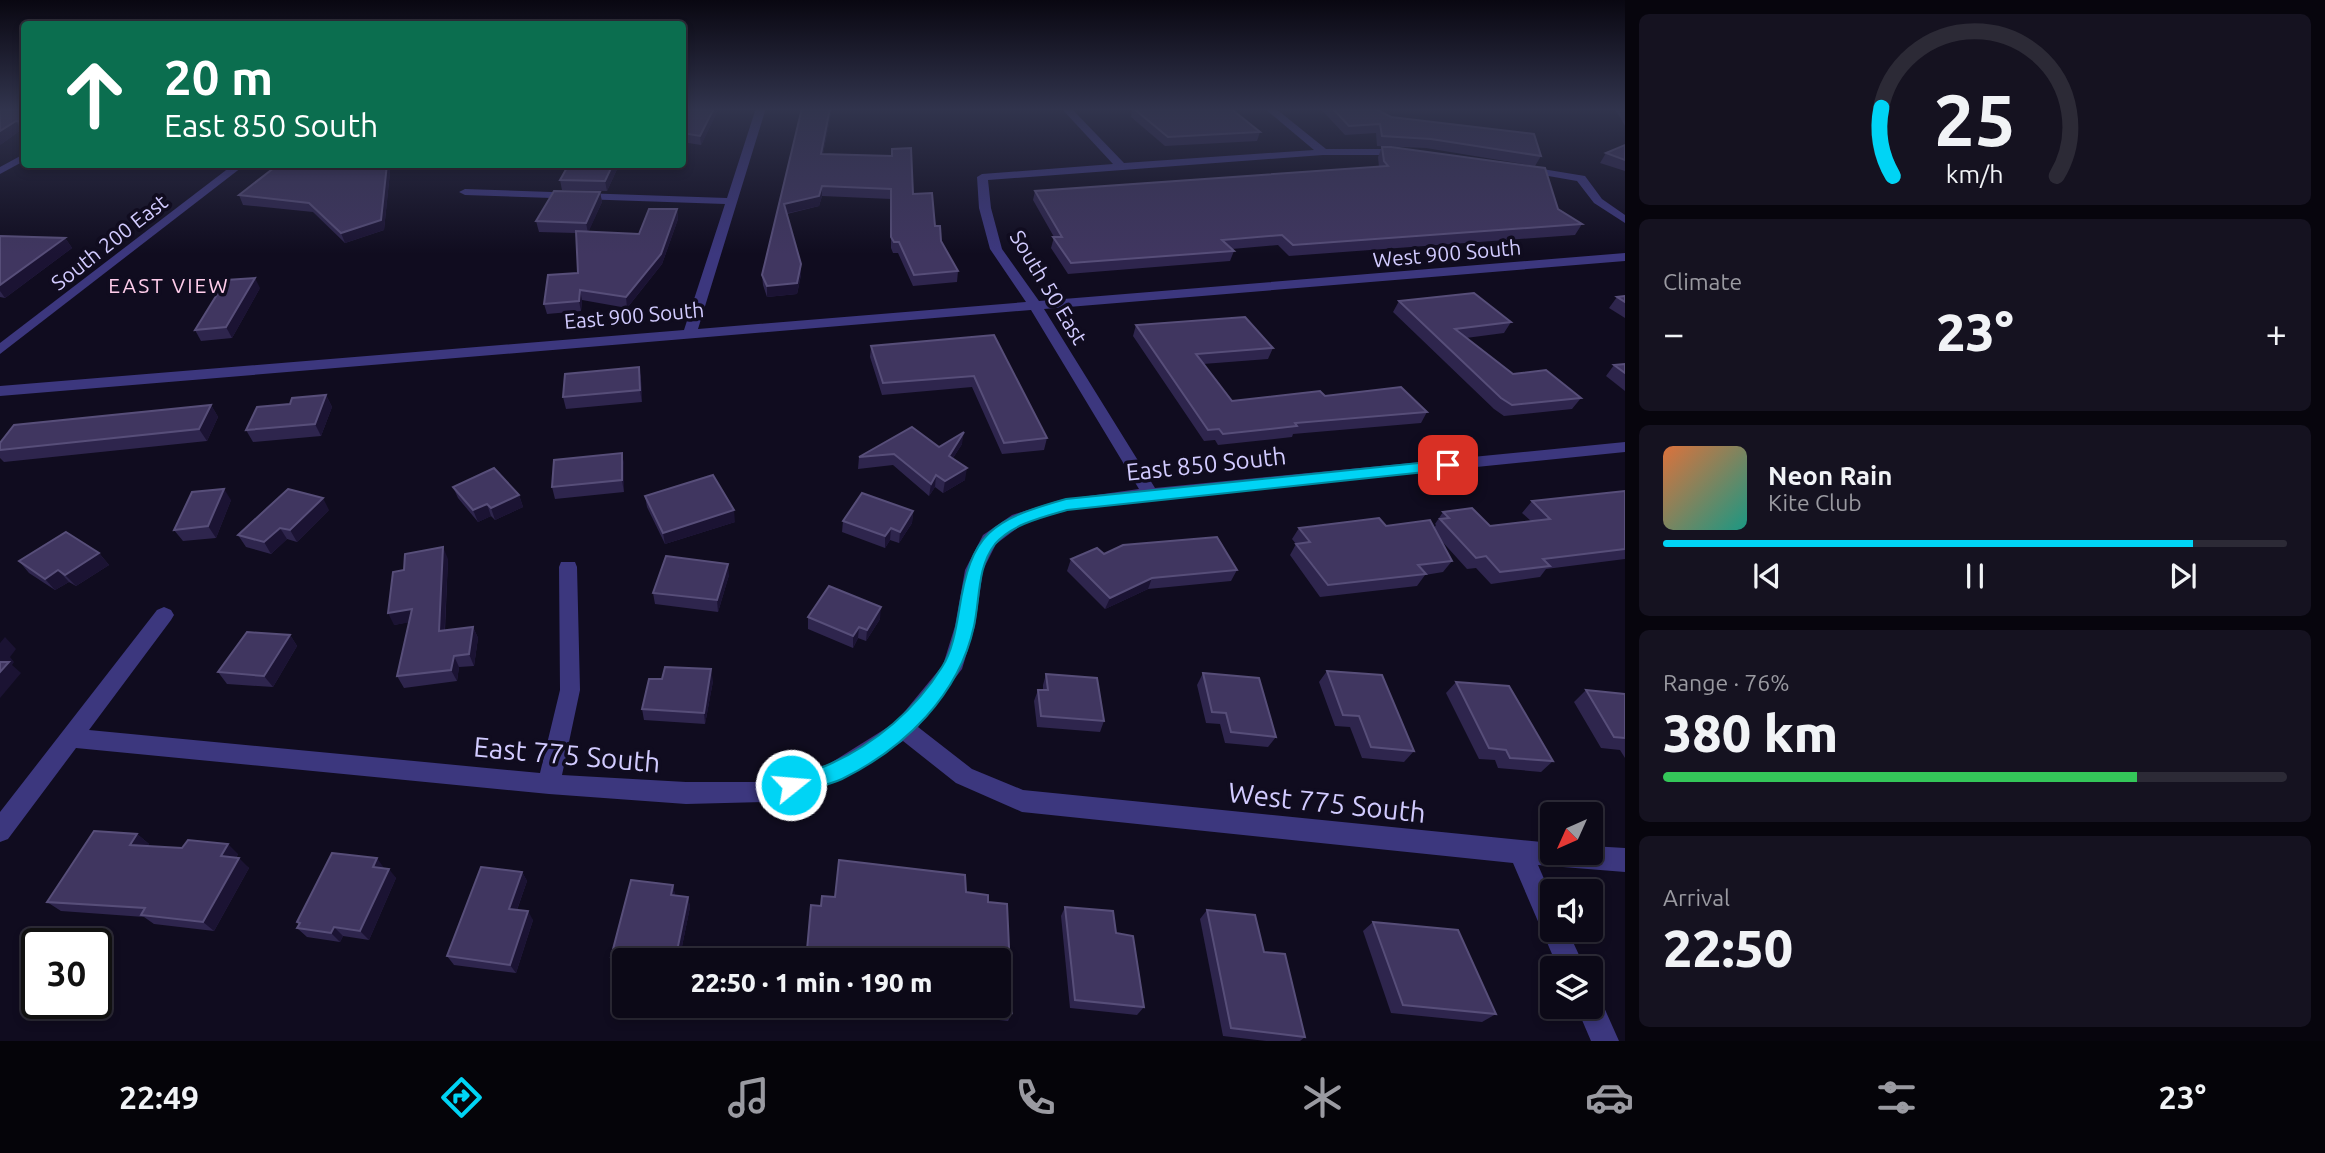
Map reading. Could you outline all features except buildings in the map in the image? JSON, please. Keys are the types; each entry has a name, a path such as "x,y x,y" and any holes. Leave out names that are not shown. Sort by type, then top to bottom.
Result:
{"street":[{"path":"691,331 745,157"},
{"path":"1111,157 1121,167 1261,157"},
{"path":"1,171 21,159"},
{"name":"South 50 East","path":"1121,167 982,177 985,208 996,249 1035,307 1150,494"},
{"path":"1514,167 1581,178 1598,201 1625,220"},
{"name":"South 200 East","path":"0,350 236,168"},
{"path":"465,192 730,201"},
{"name":"West 900 South","path":"1272,288 1625,257"},
{"name":"East 900 South","path":"0,391 691,331 1272,288"},
{"name":"East 850 South","path":"904,729 952,669 965,626 974,570 989,540 1018,519 1066,504 1150,494 1625,447"},
{"path":"549,784 570,690 568,567"},
{"path":"0,831 164,615"},
{"name":"East 775 South","path":"72,738 549,784 686,793 769,792 835,772 904,729"},
{"name":"West 775 South","path":"904,729 964,776 1022,801 1520,852 1625,860"},
{"path":"1520,852 1540,897"},
{"path":"1595,1019 1605,1041"}],"district":[{"name":"EAST VIEW","path":"169,285"}],"route":[{"path":"791,785 835,772 904,729 952,669 965,626 974,570 989,540 1018,519 1066,504 1448,465"}]}
